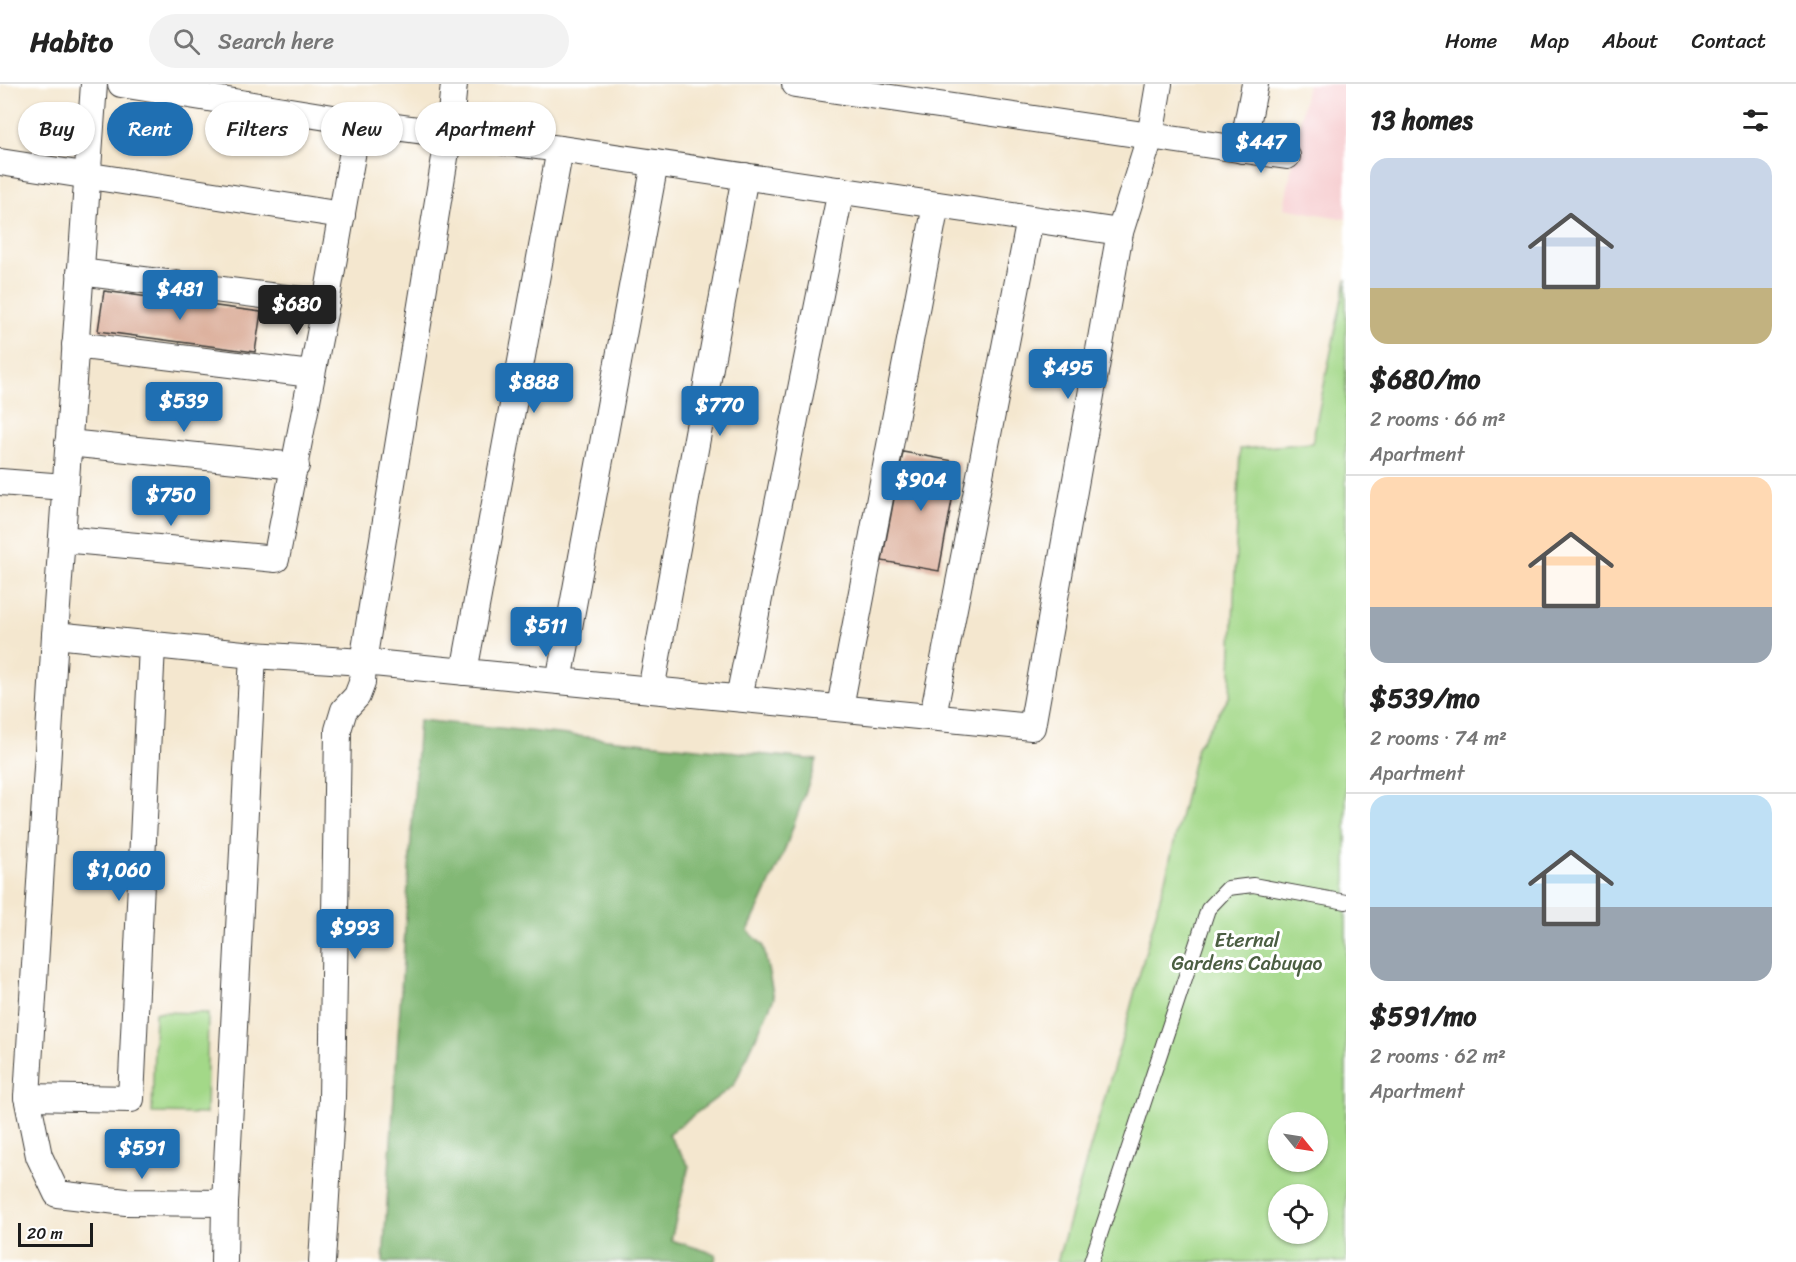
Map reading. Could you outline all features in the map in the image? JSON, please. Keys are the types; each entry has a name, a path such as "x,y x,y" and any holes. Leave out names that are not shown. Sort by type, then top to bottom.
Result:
{"street":[{"path":"94,84 55,635 27,1097 39,1156 57,1194 126,1202 225,1203"},
{"path":"121,84 321,116"},
{"path":"452,102 454,84"},
{"path":"795,84 1287,156"},
{"path":"55,635 253,655 363,662 1032,727 1120,232 1150,137 1159,84"},
{"path":"1242,150 1255,84"},
{"path":"556,148 1120,232"},
{"path":"464,672 560,149"},
{"path":"62,539 276,559 296,466 352,156"},
{"path":"322,1262 332,1098 338,730 344,710 357,696 362,683 363,662 445,156"},
{"path":"0,162 342,215"},
{"path":"559,681 655,163"},
{"path":"651,690 745,176"},
{"path":"739,698 841,190"},
{"path":"840,707 936,205"},
{"path":"933,716 1030,219"},
{"path":"80,272 326,303"},
{"path":"75,345 311,374"},
{"path":"68,443 296,466"},
{"path":"0,482 65,487"},
{"path":"27,1097 131,1099 153,645"},
{"path":"224,1262 225,1203 253,655"}],"lane":[{"path":"1091,1262 1208,909 1228,888 1252,885 1346,902"}],"shaded area":[{"path":"1307,84 1346,84 1346,219 1284,208"}],"green space":[{"name":"Eternal Gardens Cabuyao","path":"1346,279 1346,1262 1057,1262 1125,1028 1168,868 1197,747 1230,696 1240,449 1312,443"},
{"path":"419,720 817,760 784,852 748,931 763,945 774,998 734,1085 668,1134 689,1166 671,1240 716,1254 715,1262 383,1262"},
{"path":"155,1012 208,1013 206,1114 152,1113"}],"building":[{"path":"104,291 261,312 255,352 98,331"},
{"path":"903,452 959,462 939,571 882,561"}]}
